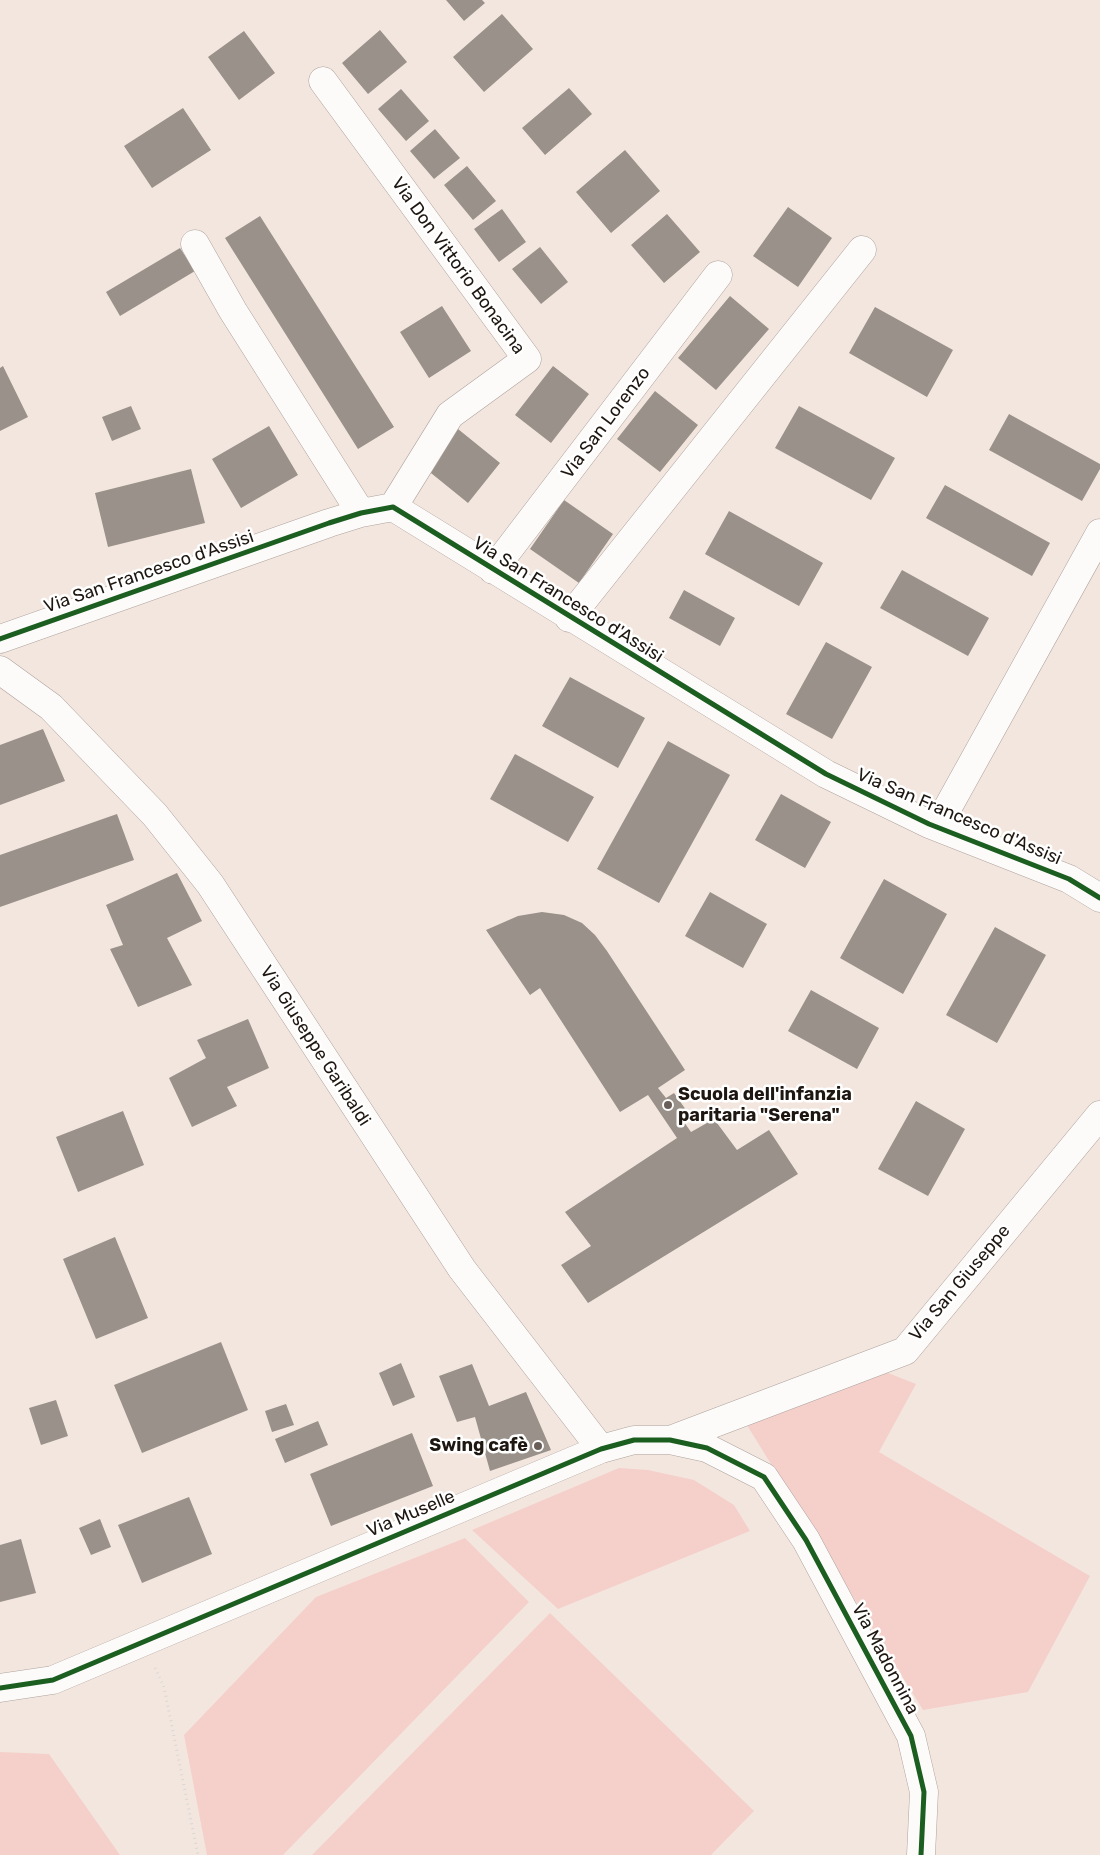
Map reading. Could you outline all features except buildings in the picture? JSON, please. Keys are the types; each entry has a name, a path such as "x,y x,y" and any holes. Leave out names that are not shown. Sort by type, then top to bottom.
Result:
{"street":[{"name":"Via Don Vittorio Bonacina","path":"323,81 526,359 450,415 393,507"},
{"path":"194,244 232,311 361,513"},
{"path":"569,618 862,250"},
{"name":"Via San Lorenzo","path":"493,570 718,275"},
{"name":"Via San Francesco d'Assisi","path":"0,639 361,513 393,507 569,618 826,774 937,827 1069,879 1100,898"},
{"path":"937,827 1100,533"},
{"name":"Via Giuseppe Garibaldi","path":"0,670 51,707 155,816 210,884 462,1270 600,1449"},
{"name":"Via San Giuseppe","path":"670,1440 905,1351 1100,1115"},
{"name":"Via Muselle","path":"0,1688 53,1680 600,1449 634,1440 670,1440 707,1448 764,1477 806,1540"},
{"name":"Via Madonnina","path":"806,1540 911,1736 924,1792 920,1855"}],"path":[{"path":"143,1643 164,1687 198,1855"}],"shaded area":[{"path":"883,1371 916,1384 879,1452 1090,1576 1028,1692 923,1710 745,1422"},
{"path":"619,1468 648,1470 694,1480 734,1505 750,1531 558,1609 472,1530"},
{"path":"465,1538 529,1602 283,1855 207,1855 184,1735 316,1597"},
{"path":"550,1613 754,1811 711,1855 312,1855"},
{"path":"0,1752 49,1754 120,1855 0,1855"}],"cycle path":[{"path":"0,639 329,523 361,513 393,507 826,774 929,824 1069,879 1100,898"},
{"path":"0,1688 53,1680 601,1449 634,1440 670,1440 707,1448 764,1477 806,1540 911,1736 924,1792 921,1855"}],"place":[{"name":"Scuola dell'infanzia paritaria \"Serena\"","path":"668,1105"},
{"name":"Swing cafè","path":"538,1446"}]}
